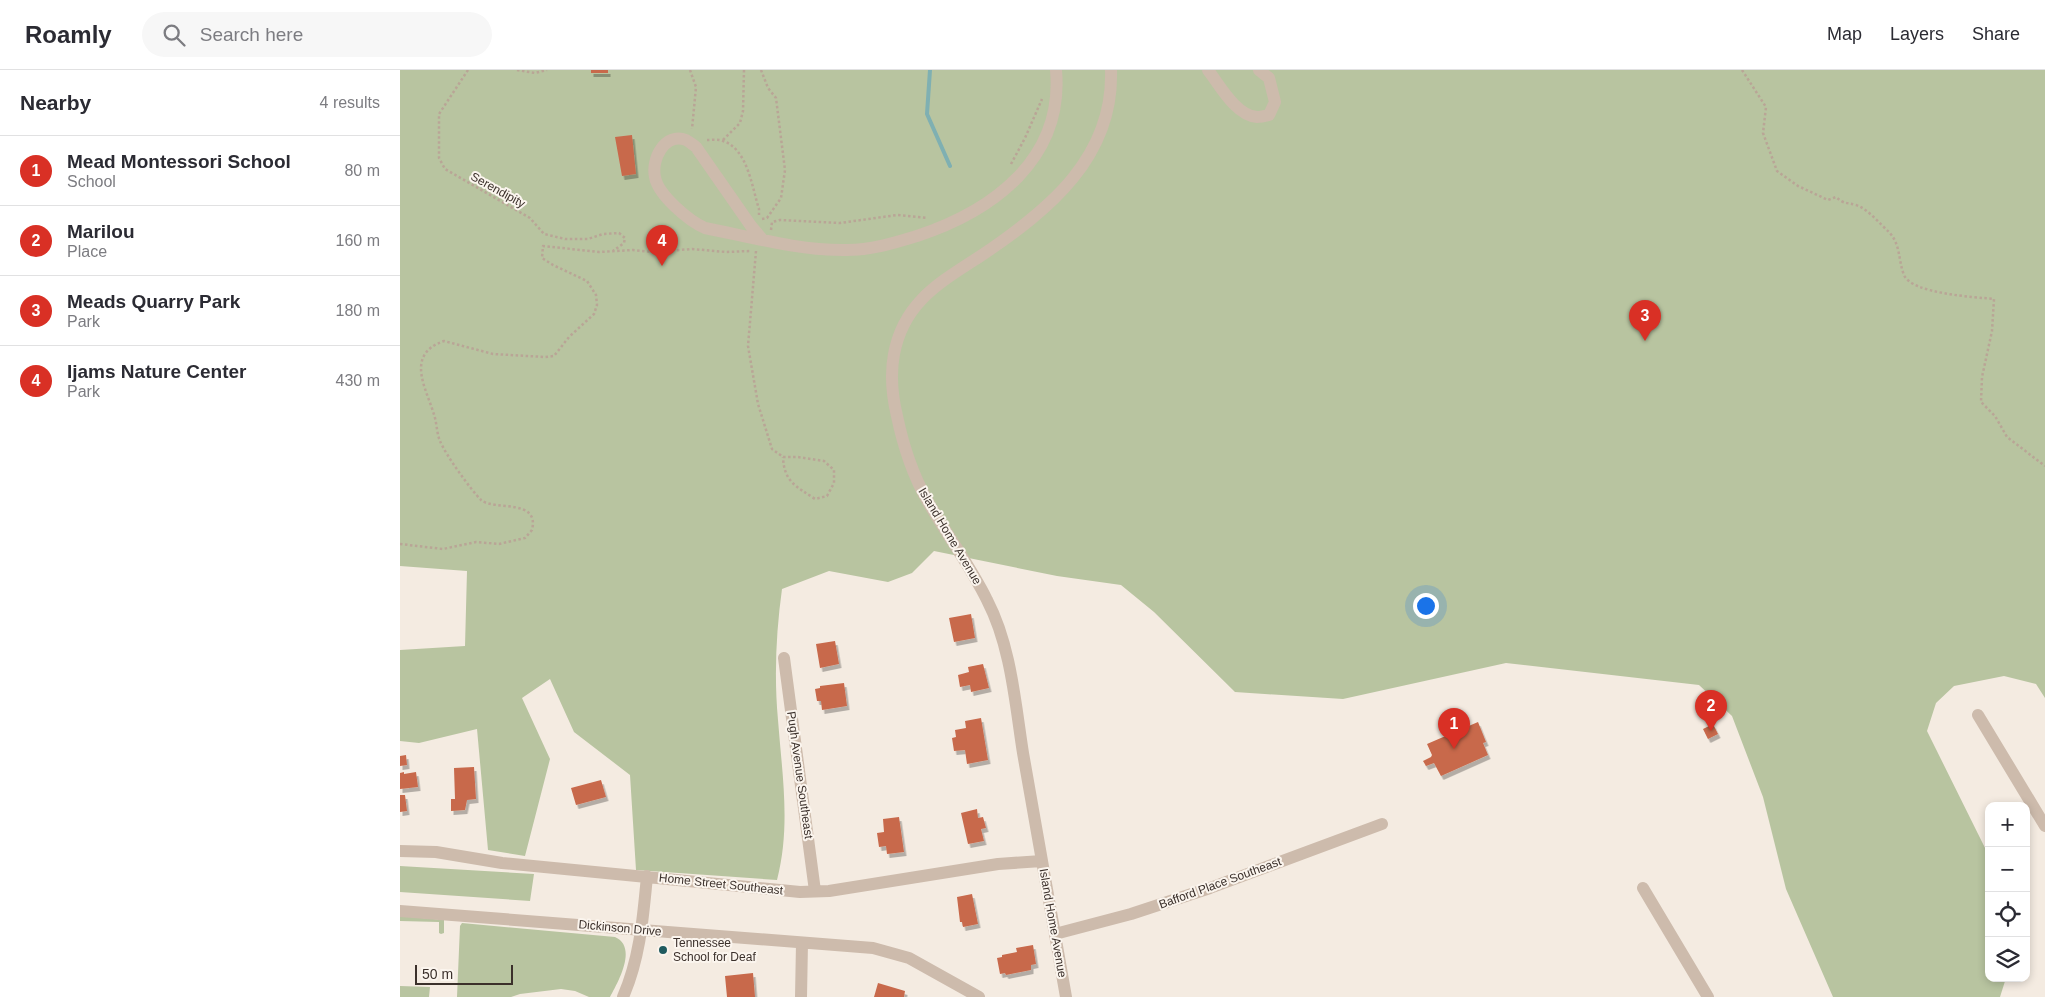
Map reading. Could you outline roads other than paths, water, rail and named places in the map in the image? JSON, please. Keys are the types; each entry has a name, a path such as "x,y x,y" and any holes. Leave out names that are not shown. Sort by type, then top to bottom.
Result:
{"street":[{"path":"766,239 750,226 696,144 687,140 677,139 668,141 661,148 655,165 654,175 657,185 685,216 698,225 766,239 832,250 883,246 930,232 984,204 1015,182 1038,150 1053,113 1056,70"},
{"name":"Island Home Avenue","path":"1066,997 1011,680 1000,631 984,593 926,499 914,472 897,419 892,390 892,366 896,344 903,327 911,312 922,298 949,276 1023,225 1059,194 1076,176 1095,146 1105,124 1110,100 1111,70"},
{"path":"1208,70 1222,91 1241,111 1256,117 1269,115 1275,102 1269,78 1259,70"},
{"name":"Pugh Avenue Southeast","path":"784,658 816,891"},
{"path":"1978,715 2045,826"},
{"name":"Bafford Place Southeast","path":"1055,934 1131,914 1210,888 1382,824"},
{"name":"Home Street Southeast","path":"400,851 436,852 502,863 800,892 830,891 998,864 1042,861"},
{"path":"623,997 634,973 647,876"},
{"path":"1643,888 1708,997"},
{"name":"Dickinson Drive","path":"400,910 802,944 873,948 909,958 979,997"},
{"path":"801,997 802,944"}],"waterway":[{"path":"930,70 927,114 950,166"}],"place":[{"name":"Ijams Nature Center","path":"662,266"},
{"name":"Meads Quarry Park","path":"1645,341"},
{"name":"Marilou","path":"1711,731"},
{"name":"Mead Montessori School","path":"1454,749"},
{"name":"Tennessee School for Deaf","path":"663,950"}]}
